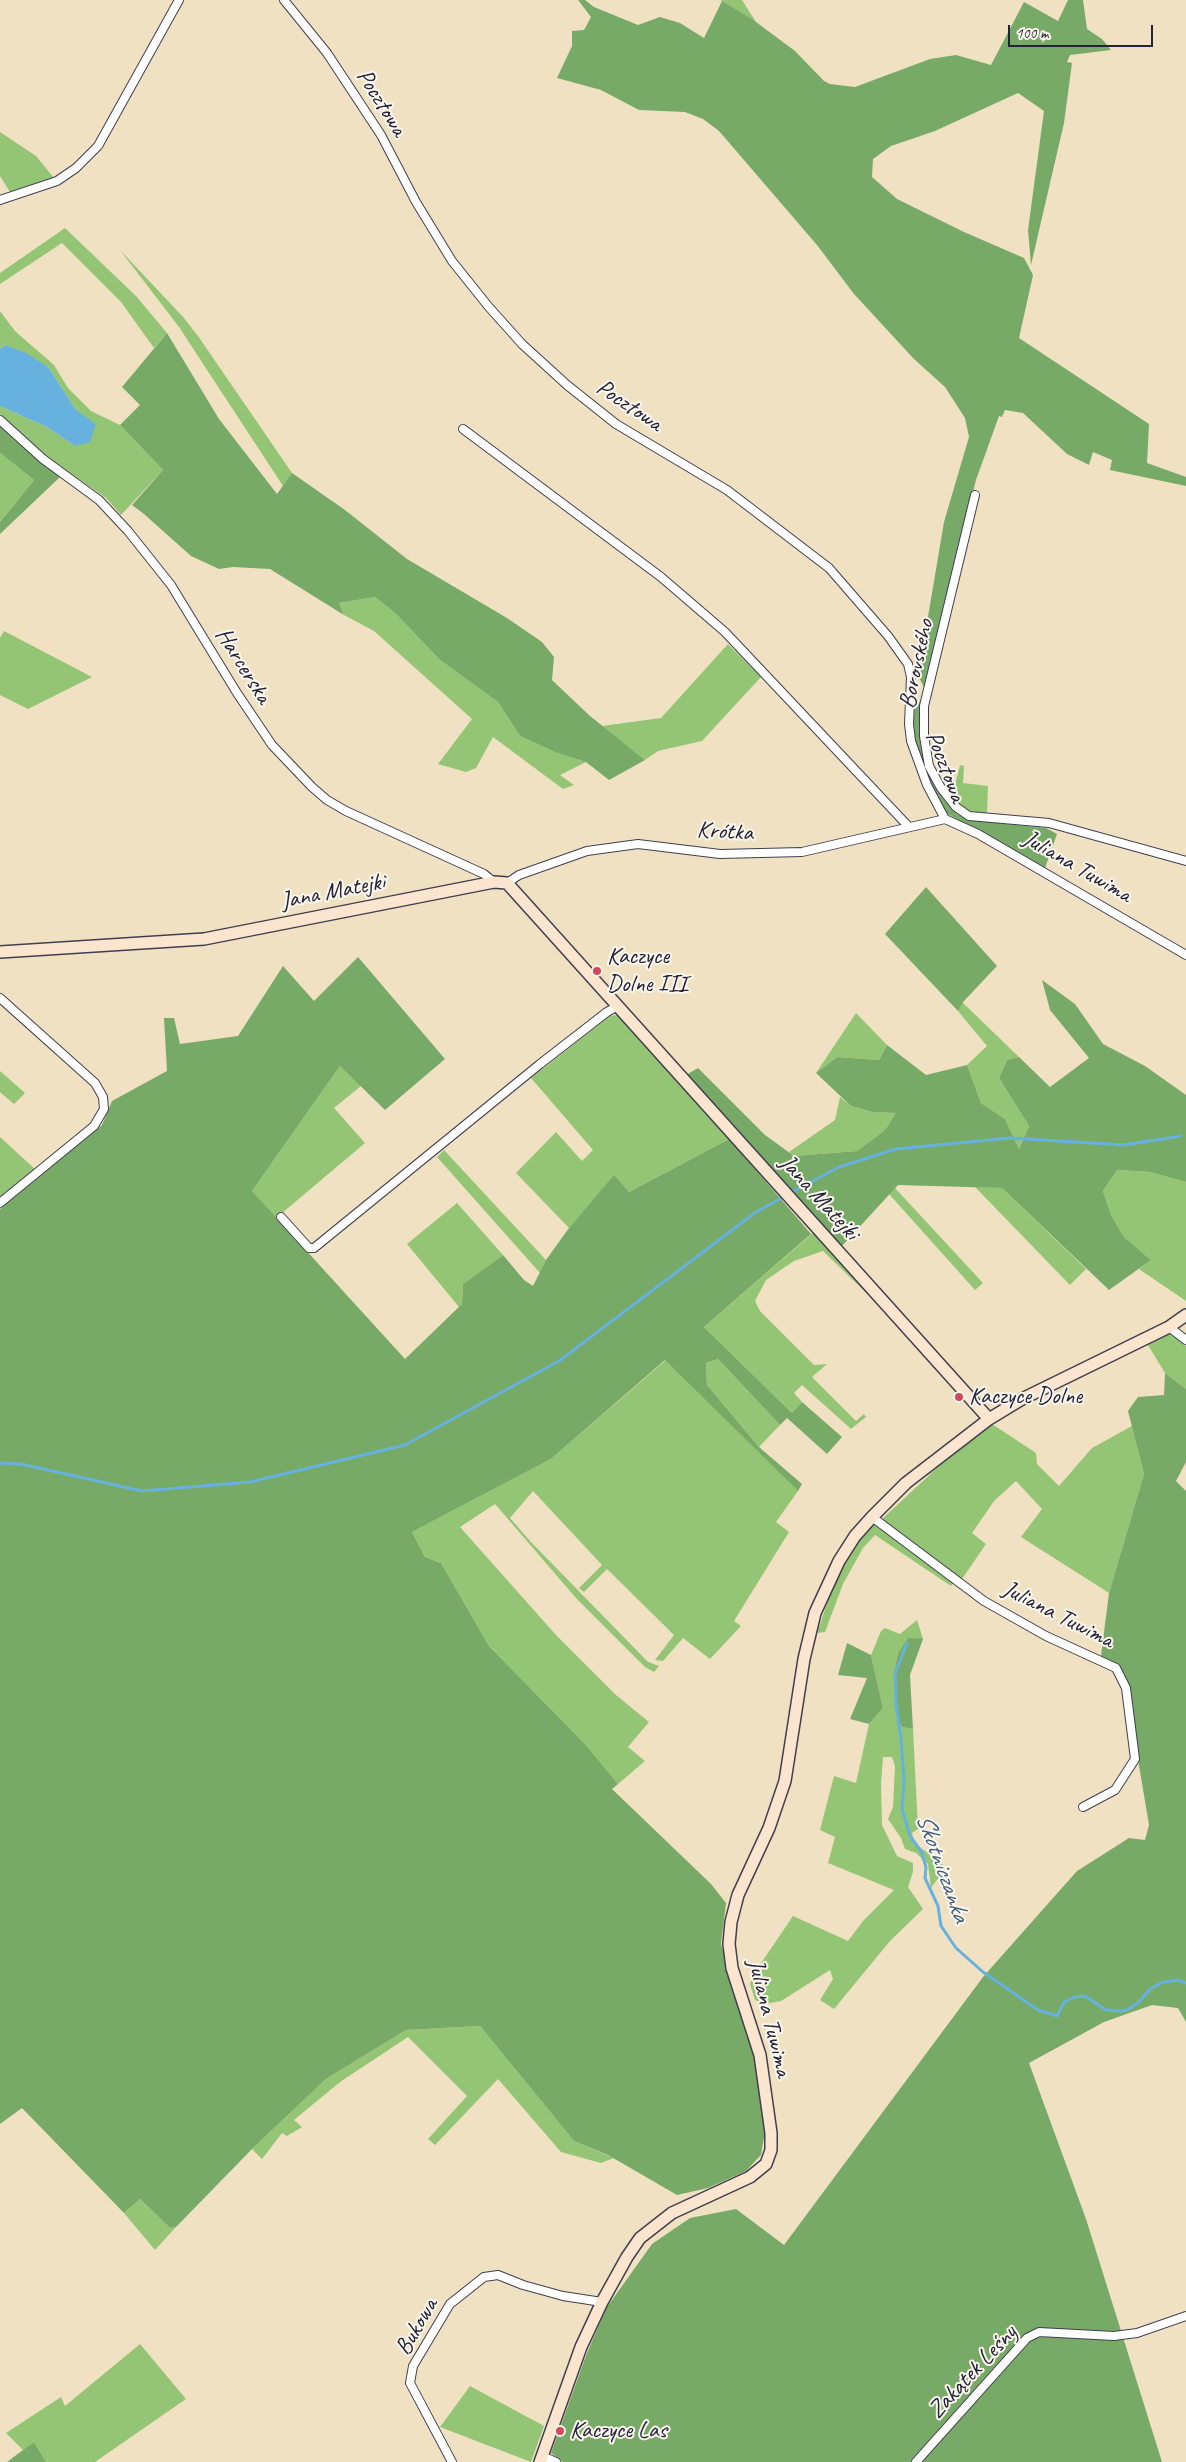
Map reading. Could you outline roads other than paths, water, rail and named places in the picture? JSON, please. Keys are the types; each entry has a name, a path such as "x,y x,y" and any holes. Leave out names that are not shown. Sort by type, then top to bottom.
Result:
{"street":[{"path":"0,200 57,181 76,168 98,146 179,0"},
{"name":"Pocztowa","path":"284,0 327,53 349,86 381,136 416,202 452,260 488,306 522,344 566,385 616,424 727,490 829,568 888,636 908,664 911,677 909,724 911,741 927,785 945,819"},
{"name":"Harcerska","path":"0,420 43,458 99,500 128,531 171,585 241,700 272,745 312,787 327,800 346,811 484,874 494,882"},
{"path":"463,429 661,577 725,632 909,827"},
{"name":"Borovského","path":"975,495 924,706 924,736 929,766 956,807 969,816 1049,822 1186,861"},
{"name":"Krótka","path":"507,883 518,875 587,851 638,844 720,854 802,852 945,819"},
{"name":"Juliana Tuwima","path":"945,819 978,834 1186,955"},
{"name":"Jana Matejki","path":"0,952 204,939 494,882 507,883 989,1418"},
{"path":"0,998 95,1083 103,1097 104,1109 94,1126 0,1203"},
{"path":"281,1217 309,1248 314,1248 540,1064 607,1012 618,1006"},
{"name":"Juliana Tuwima","path":"541,2459 581,2347 602,2302 627,2256 640,2238 654,2225 672,2213 750,2177 766,2164 771,2150 771,2133 760,2055 732,1968 731,1922 738,1895 770,1828 785,1780 804,1659 815,1613 839,1561 855,1536 872,1517 932,1462 989,1418 1022,1399 1169,1326 1186,1315"},
{"path":"1169,1326 1186,1340"},
{"name":"Juliana Tuwima","path":"872,1517 984,1601 1046,1636 1116,1668 1126,1688 1135,1759 1115,1790 1083,1807"},
{"name":"Bukowa","path":"452,2462 410,2383 414,2366 450,2304 484,2277 498,2275 523,2285 563,2296 602,2302"},
{"name":"Zakątek Leśny","path":"916,2462 1027,2338 1039,2332 1114,2336 1137,2333 1186,2316"},
{"path":"541,2459 556,2462"}],"water":[{"path":"5,345 26,353 48,367 76,410 96,424 90,442 75,446 47,427 0,406 0,349"}],"waterway":[{"path":"790,1193 839,1167 896,1149 1010,1138 1124,1145 1181,1136"},
{"path":"0,1463 21,1464 142,1491 250,1482 405,1445 559,1361 756,1212 785,1196"},
{"name":"Skotniczanka","path":"907,1643 895,1674 904,1780 902,1809 910,1836 921,1851 926,1867 925,1878 938,1906 941,1926 956,1948 983,1972 1038,2010 1057,2016 1064,2002 1075,1997 1085,1996 1106,2010 1121,2011 1127,2010 1139,2002 1150,1989 1163,1982 1179,1980 1186,1983"}],"place":[{"name":"Kaczyce Dolne III","path":"597,971"},
{"name":"Kaczyce Dolne","path":"959,1397"},
{"name":"Kaczyce Las","path":"560,2431"}]}
